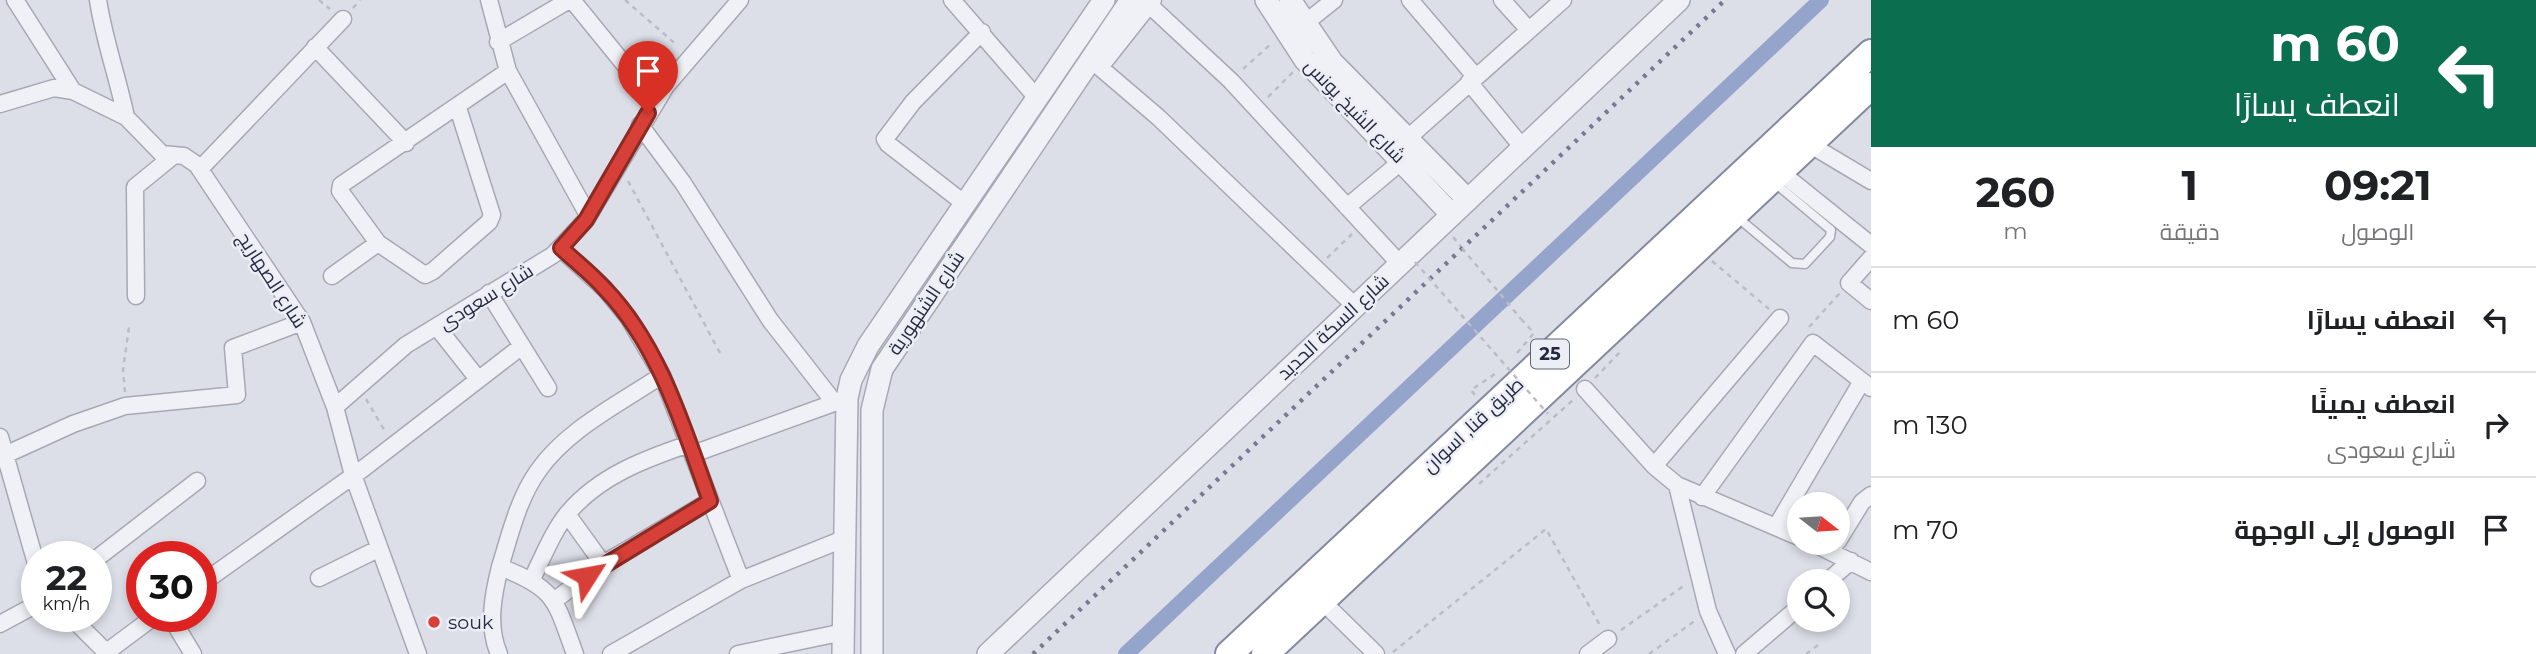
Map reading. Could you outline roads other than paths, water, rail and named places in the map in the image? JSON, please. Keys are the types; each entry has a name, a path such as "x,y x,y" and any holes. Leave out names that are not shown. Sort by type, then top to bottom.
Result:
{"highway":[{"name":"طريق قنا, اسوان","path":"1229,654 1726,207 1767,168 1871,53"},
{"name":"طريق قنا, اسوان","path":"1767,168 1809,144 1871,86"},
{"name":"طريق قنا, اسوان","path":"1265,654 1697,250 1726,207"}],"street":[{"path":"15,0 73,91"},
{"path":"98,0 104,36 118,77 126,117"},
{"path":"489,0 498,42 508,71 588,215"},
{"path":"498,42 571,0 655,102"},
{"name":"شارع سعودى","path":"335,407 406,345 561,248 588,215 655,102 690,56 740,0"},
{"path":"952,0 1037,98"},
{"name":"شارع الشنهورية","path":"843,654 846,538 840,400 868,346 1104,0"},
{"name":"شارع الشيخ يونس","path":"1266,0 1409,137 1468,200"},
{"name":"شارع الشيخ يونس","path":"1290,0 1294,28 1305,60 1403,160 1452,215"},
{"path":"1294,28 1334,0"},
{"path":"1410,0 1523,148"},
{"path":"1502,0 1528,29"},
{"path":"1409,137 1563,0"},
{"name":"شارع السكة الحديد","path":"988,654 1355,306 1407,263 1452,215 1679,0"},
{"path":"1144,1 1231,81 1363,224 1407,263"},
{"name":"شارع الشنهورية","path":"872,654 874,389 894,351 1095,63 1144,1"},
{"path":"0,104 54,88 73,91 126,117 156,150 191,160 200,169 343,19"},
{"path":"965,204 888,144 886,139 913,102 982,32"},
{"path":"315,47 406,143"},
{"path":"1095,63 1158,117 1355,306"},
{"path":"458,108 490,207 489,222 425,275 378,243 340,191 341,185 458,108 508,71"},
{"path":"532,579 567,514 591,491 618,473 647,458 691,449 840,400 770,320 683,183 640,125"},
{"path":"1809,144 1871,181"},
{"path":"136,296 135,187 173,156"},
{"path":"1348,207 1403,160"},
{"path":"1767,168 1871,246"},
{"name":"شارع الصهاريج","path":"200,169 302,322 335,407 353,475 378,549 418,654"},
{"path":"332,276 378,243"},
{"path":"561,248 606,289 628,317 662,375 741,580"},
{"path":"1871,258 1849,283 1871,301"},
{"path":"489,293 548,388"},
{"path":"1654,466 1780,318"},
{"path":"5,454 73,424 125,406 236,395 233,348 302,322"},
{"path":"437,327 478,379"},
{"path":"1702,497 1813,344 1866,384 1776,527"},
{"path":"217,573 353,475 522,346"},
{"path":"499,654 492,623 493,597 500,567 526,493 551,455 573,435 662,375"},
{"path":"1585,389 1654,466 1677,485 1787,532"},
{"path":"0,437 30,541"},
{"path":"112,547 197,481"},
{"path":"1677,485 1708,611 1727,654"},
{"path":"1850,521 1862,502 1871,495"},
{"path":"555,600 603,564 710,501"},
{"path":"567,514 603,564"},
{"path":"611,654 741,580 846,538"},
{"path":"318,578 378,549"},
{"path":"1845,555 1871,572"},
{"path":"1842,569 1851,561"},
{"path":"500,567 532,579 555,600 575,654"},
{"path":"1322,600 1376,654"},
{"path":"0,624 21,613"},
{"path":"1744,654 1787,617"},
{"path":"85,632 105,653 133,632"},
{"path":"180,632 193,654"},
{"path":"738,654 844,632"},
{"path":"1588,654 1608,639"}],"lane":[{"path":"1726,207 1795,265 1805,264 1830,237 1831,230 1767,168"}],"waterway":[{"path":"1126,654 1821,0"}],"railway":[{"path":"1033,654 1725,0"}],"place":[{"name":"souk","path":"434,622"}]}
